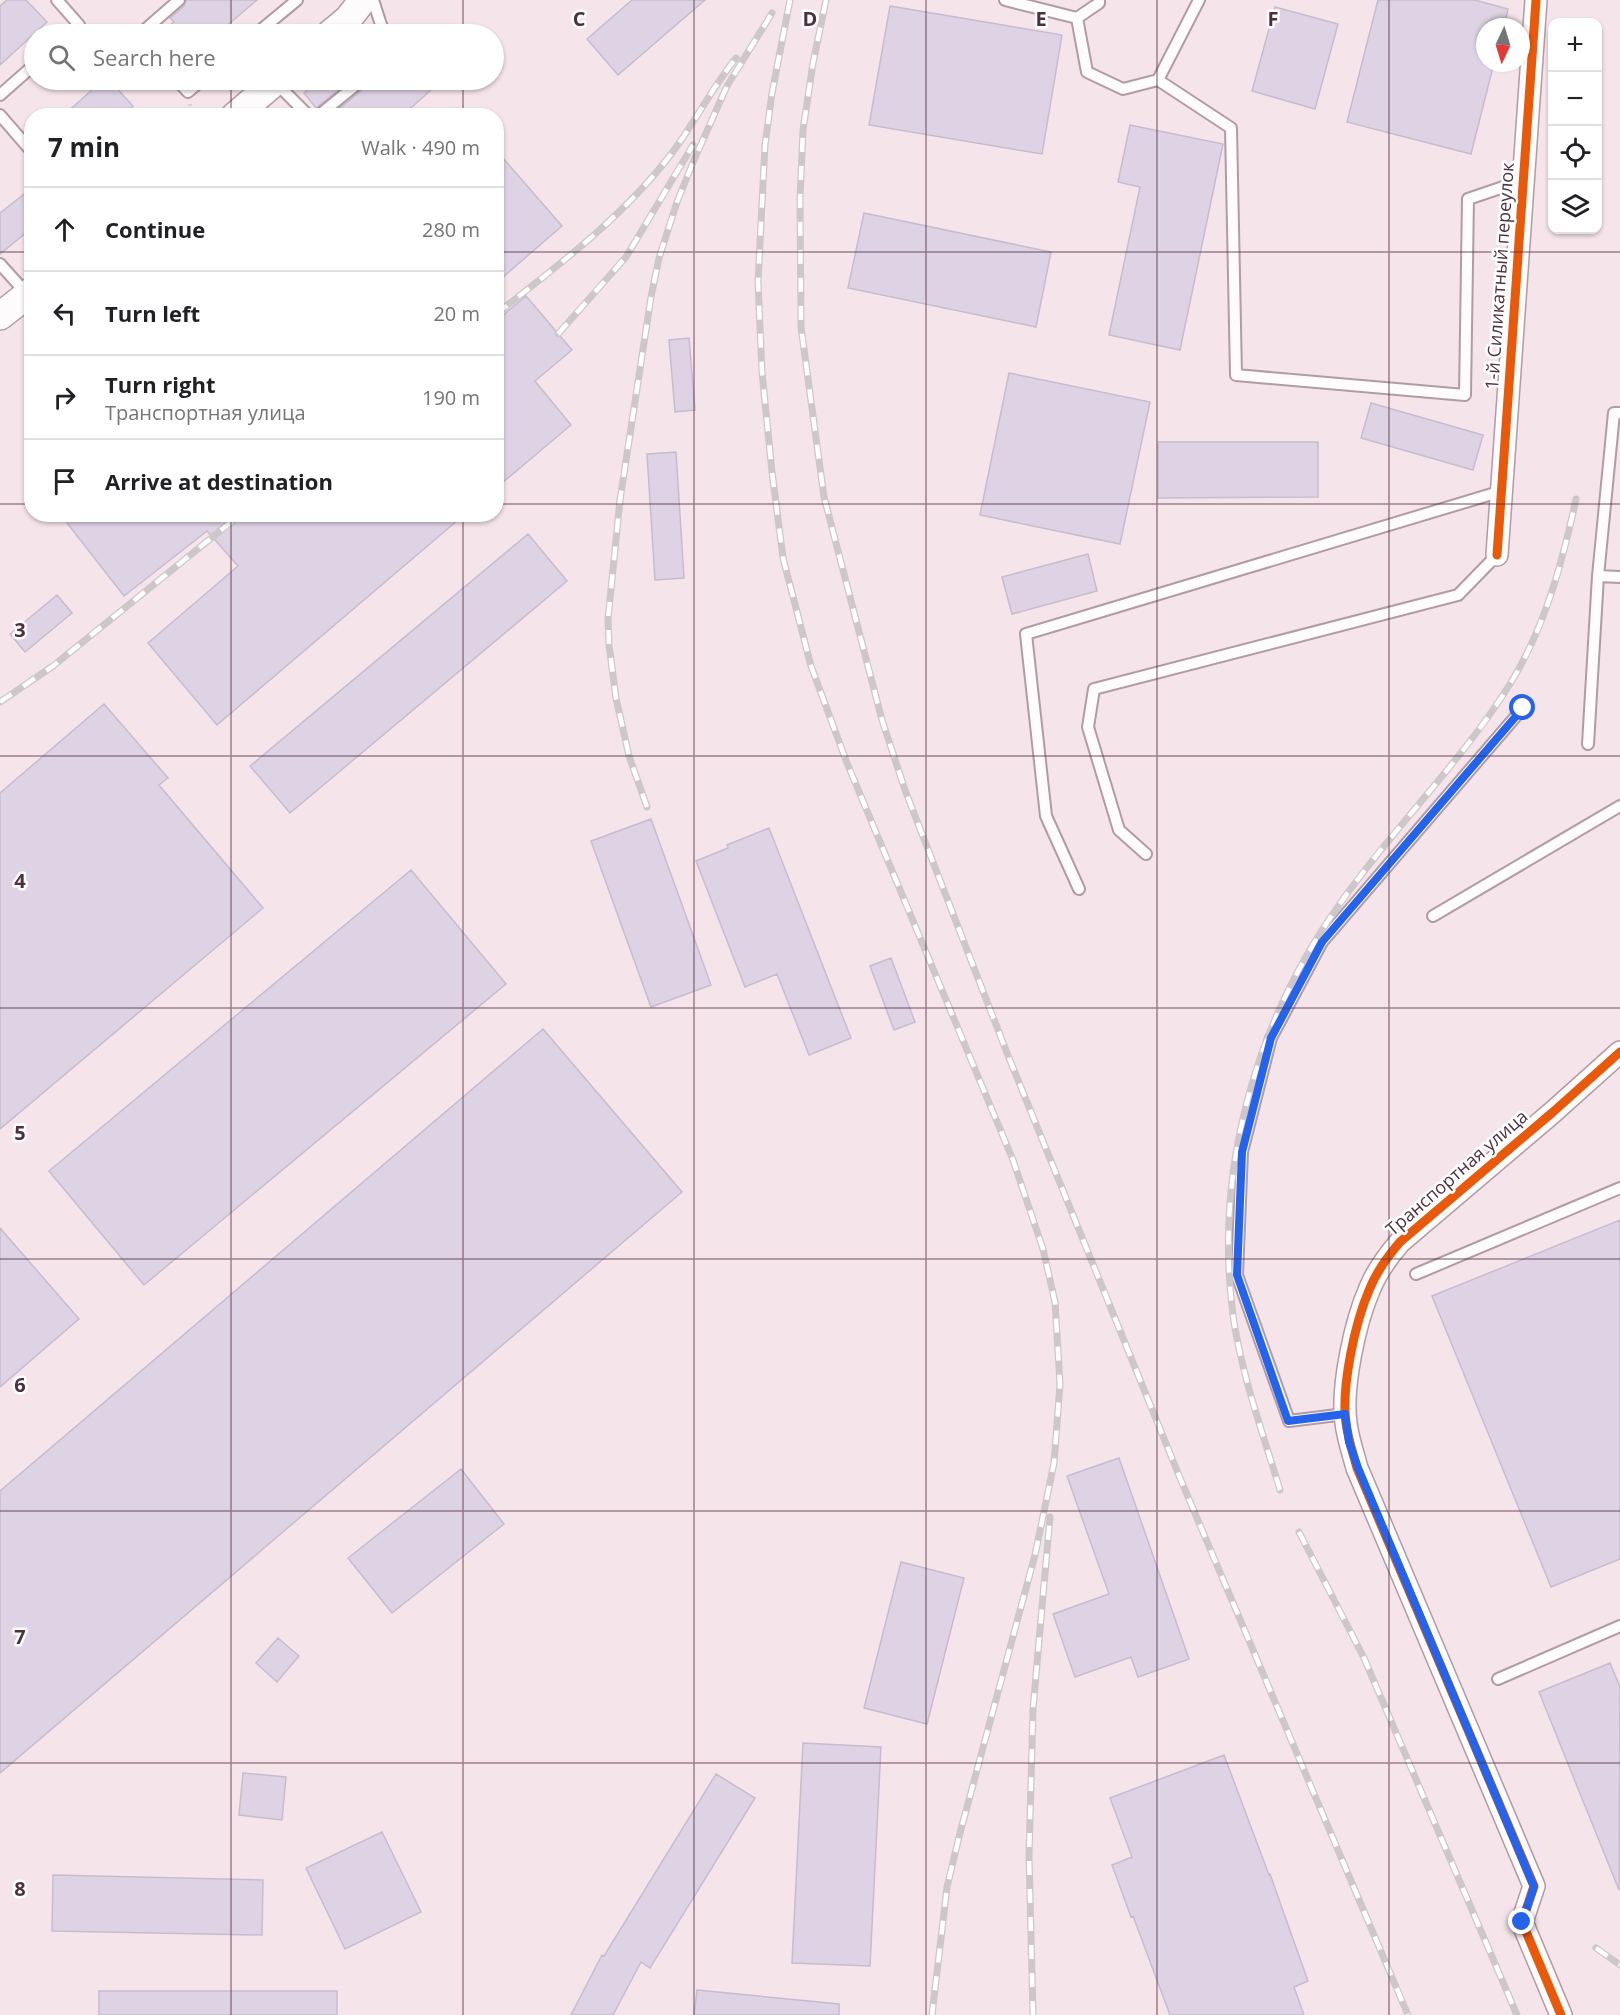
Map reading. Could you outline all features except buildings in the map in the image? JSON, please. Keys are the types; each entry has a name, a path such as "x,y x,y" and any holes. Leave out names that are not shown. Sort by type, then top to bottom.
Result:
{"street":[{"path":"342,24 363,0"},
{"name":"1-й Силикатный переулок","path":"1497,555 1536,0"},
{"path":"244,108 265,90"},
{"path":"0,316 24,297"},
{"name":"Транспортная улица","path":"1561,2015 1522,1922 1534,1887 1358,1468 1349,1442 1345,1414 1348,1374 1361,1312 1369,1288 1382,1263 1400,1242 1620,1052"}],"lane":[{"path":"57,0 78,24"},
{"path":"151,24 178,0"},
{"path":"268,24 297,0"},
{"path":"373,0 381,24"},
{"path":"1005,0 1077,18 1099,3 1099,0"},
{"path":"1158,80 1199,0"},
{"path":"1077,18 1087,72 1123,89 1158,80 1231,128 1236,375 1464,395 1468,199 1524,180"},
{"path":"0,95 24,74"},
{"path":"284,90 301,108"},
{"path":"328,108 350,90"},
{"path":"0,115 24,143"},
{"path":"0,264 24,288"},
{"path":"1588,744 1598,576 1614,413 1620,413"},
{"path":"1078,889 1046,816 1026,634 1502,491"},
{"path":"1146,854 1119,830 1088,727 1094,689 1458,595 1497,555"},
{"path":"1598,576 1620,578"},
{"path":"1345,1414 1288,1421 1237,1275 1242,1152 1271,1038 1322,942 1523,708"},
{"path":"1433,916 1620,806"},
{"path":"1416,1274 1620,1188"},
{"path":"1498,1679 1620,1626"}],"railway":[{"path":"790,0 772,93 765,145 758,282 762,372 783,558 811,666 847,763 1013,1160 1043,1249 1055,1302 1060,1384 1054,1463 1035,1555 947,1887 932,2015"},
{"path":"826,0 813,63 803,130 800,198 801,327 824,497 882,720 905,790 1007,1053 1180,1478 1408,2015"},
{"path":"647,807 629,756 616,698 608,619 620,500 651,297 659,258 677,202 694,160 727,86 772,13"},
{"path":"504,308 589,239 633,198 672,153 736,58"},
{"path":"558,334 626,257 693,145"},
{"path":"1280,1490 1247,1381 1233,1315 1229,1261 1230,1207 1236,1154 1247,1101 1284,999 1339,905 1470,741 1510,684 1543,618 1565,547 1576,499"},
{"path":"0,702 53,666 231,522"},
{"path":"1033,2015 1029,1856 1033,1709 1050,1517"},
{"path":"1299,1532 1364,1658 1517,2015"},
{"path":"1596,1948 1620,1965"}],"cycle path":[{"path":"1497,555 1536,0"},
{"path":"1561,2015 1522,1922 1534,1886 1357,1468 1347,1429 1345,1408 1347,1373 1354,1336 1364,1302 1383,1264 1400,1242 1620,1052"}],"route":[{"path":"1522,1922 1534,1887 1358,1468 1349,1442 1345,1414 1288,1421 1237,1275 1242,1152 1271,1038 1322,942 1523,708"}]}
